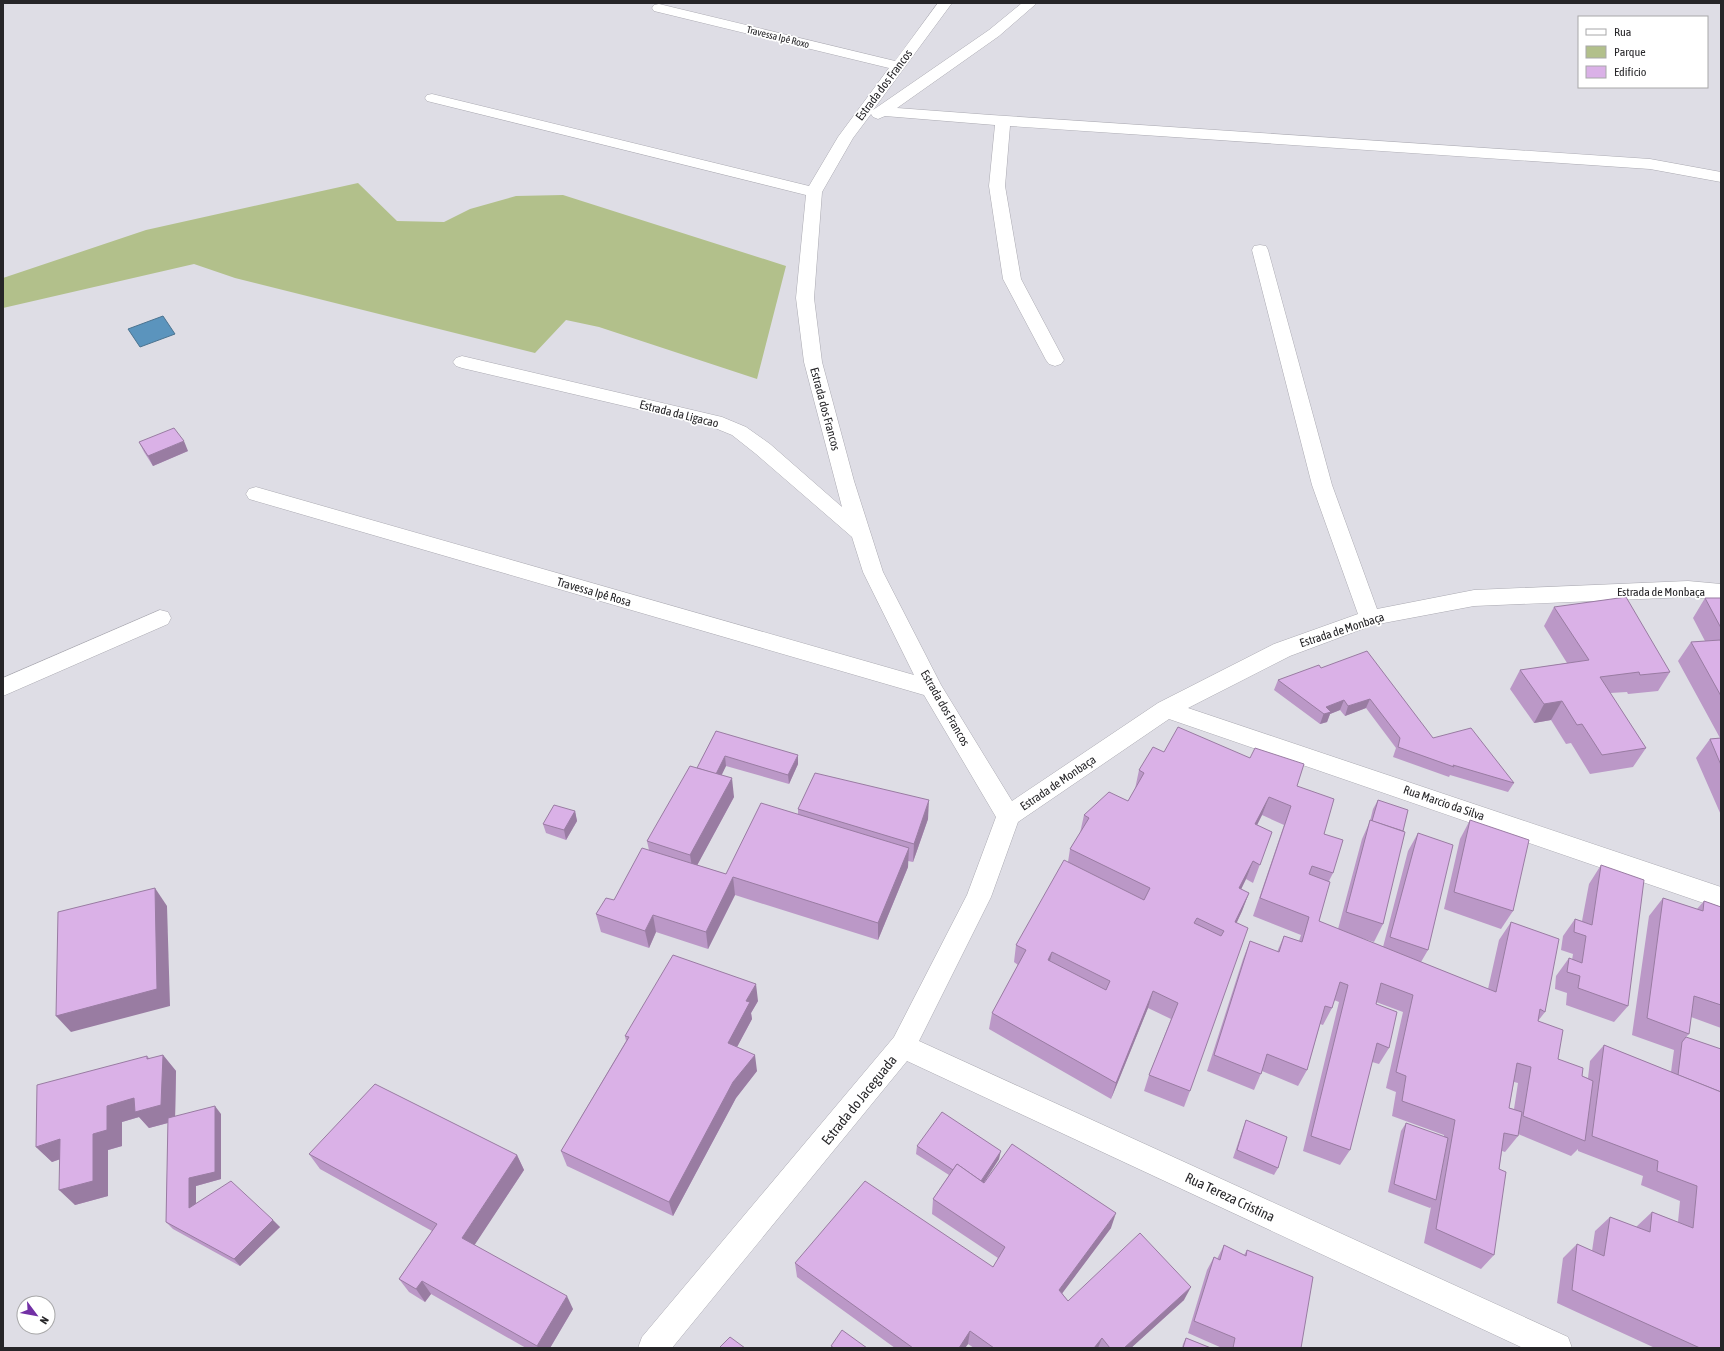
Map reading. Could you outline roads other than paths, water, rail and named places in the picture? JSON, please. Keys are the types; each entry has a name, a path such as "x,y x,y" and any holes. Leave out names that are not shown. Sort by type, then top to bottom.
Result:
{"street":[{"name":"Estrada dos Francos","path":"945,3 846,136 814,192 805,298 813,362 844,481 873,572 932,690 1008,816"},
{"path":"846,136 994,33 1030,3"},
{"name":"Travessa Ipê Roxo","path":"659,8 898,66"},
{"path":"432,98 814,192"},
{"path":"882,111 1003,121 997,186 1012,279 1055,360"},
{"path":"991,120 1650,164 1721,177"},
{"path":"1260,250 1322,485 1370,618"},
{"name":"Estrada da Ligacao","path":"462,362 715,421 739,431 763,449 861,534"},
{"name":"Travessa Ipê Rosa","path":"256,494 932,690"},
{"name":"Estrada de Monbaça","path":"1008,816 1166,709 1282,650 1370,618 1474,598 1688,589 1721,592"},
{"path":"3,688 160,618"},
{"name":"Rua Marcio da Silva","path":"1166,709 1721,898"},
{"name":"Estrada do Jaceguada","path":"653,1348 903,1046 979,896 1008,816"},
{"name":"Rua Tereza Cristina","path":"903,1046 1557,1348"}],"water":[{"path":"163,316 175,334 140,347 128,329"}]}
